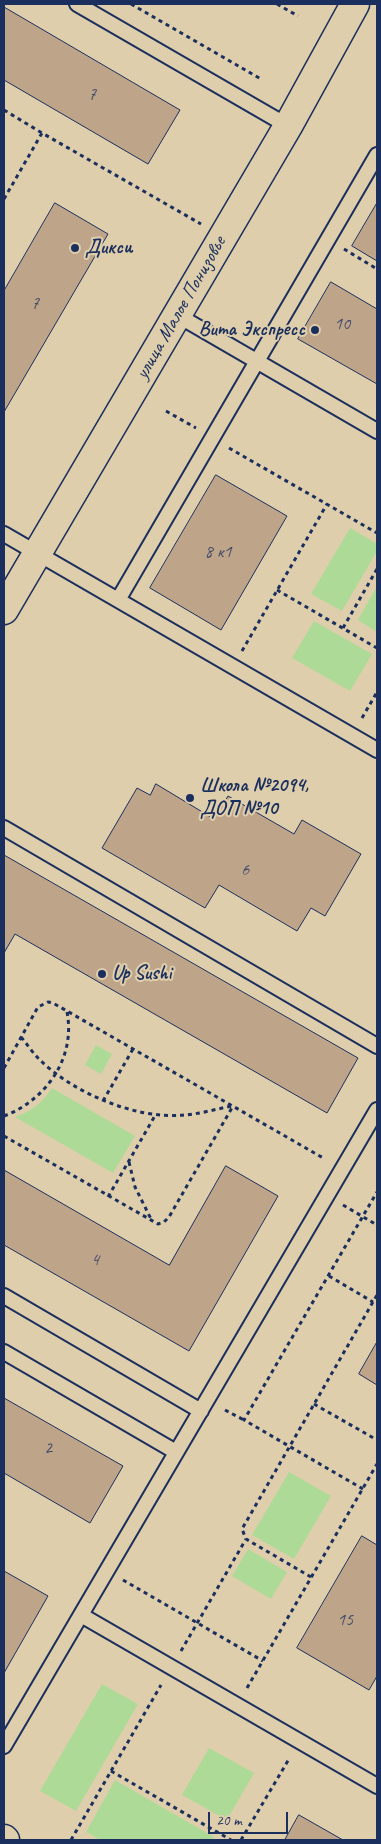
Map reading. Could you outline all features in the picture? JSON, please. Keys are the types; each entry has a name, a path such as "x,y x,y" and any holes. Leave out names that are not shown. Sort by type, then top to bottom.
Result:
{"street":[{"name":"улица Малое Понизовье","path":"4,610 288,126 355,4"}],"lane":[{"path":"78,4 288,126"},
{"path":"118,600 377,155"},
{"path":"177,315 377,431"},
{"path":"4,534 377,750"},
{"path":"4,828 377,1046"},
{"path":"4,1746 377,1110"},
{"path":"4,1296 200,1411"},
{"path":"4,1352 176,1452"},
{"path":"81,1615 377,1786"}],"path":[{"path":"131,4 261,79"},
{"path":"277,4 298,16"},
{"path":"4,110 223,237"},
{"path":"4,199 42,133"},
{"path":"349,252 377,269"},
{"path":"166,411 377,533"},
{"path":"233,666 327,504"},
{"path":"343,628 377,569"},
{"path":"277,590 377,648"},
{"path":"352,735 377,692"},
{"path":"4,1068 42,1004 53,1003 306,1148"},
{"path":"4,1116 27,1104 46,1089 56,1073 68,1045 69,1020 67,1011"},
{"path":"21,1037 39,1059 70,1084 104,1101 143,1113 156,1114 183,1115 233,1106"},
{"path":"104,1101 133,1049"},
{"path":"4,1136 158,1224 164,1222 169,1217 233,1106"},
{"path":"108,1196 156,1114"},
{"path":"128,1162 135,1187 152,1221"},
{"path":"362,1489 244,1420 377,1192"},
{"path":"327,1196 377,1225"},
{"path":"328,1276 374,1302"},
{"path":"311,1577 246,1539 242,1532 377,1296"},
{"path":"314,1404 377,1440"},
{"path":"237,1705 377,1464"},
{"path":"71,1840 246,1539"},
{"path":"107,1571 263,1661"},
{"path":"241,1840 299,1741"},
{"path":"111,1771 231,1840"}],"green space":[{"path":"350,528 377,544 377,551 342,611 311,594"},
{"path":"377,586 377,632 358,620"},
{"path":"314,621 372,654 350,691 292,658"},
{"path":"96,1045 112,1054 101,1074 85,1065"},
{"path":"52,1088 135,1136 113,1173 15,1117 36,1106"},
{"path":"289,1472 331,1496 294,1559 252,1535"},
{"path":"248,1549 287,1572 271,1599 232,1576"},
{"path":"102,1684 138,1704 76,1811 40,1791"},
{"path":"209,1748 254,1773 227,1820 182,1795"},
{"path":"115,1780 214,1837 212,1840 100,1840 86,1832"}],"building":[{"path":"4,7 180,110 148,164 4,80"},
{"path":"55,203 108,234 4,412 4,291"},
{"path":"377,203 377,261 352,246"},
{"path":"331,282 377,309 377,384 298,339"},
{"path":"216,475 287,516 221,630 150,588"},
{"path":"156,784 214,819 228,796 294,834 302,820 361,854 325,916 311,908 297,931 219,885 205,908 102,848 137,788 150,795"},
{"path":"4,855 358,1058 327,1113 15,934 4,953"},
{"path":"226,1166 278,1196 189,1351 4,1245 4,1170 169,1265"},
{"path":"377,1342 377,1385 359,1374"},
{"path":"4,1398 123,1466 90,1523 4,1473"},
{"path":"362,1536 377,1545 377,1676 369,1690 297,1648"},
{"path":"4,1571 48,1596 4,1673"},
{"path":"299,1815 343,1840 285,1840"}],"place":[{"name":"Дикси","path":"75,248"},
{"name":"Вита Экспресс","path":"315,330"},
{"name":"Школа №2094, ДОП №10","path":"190,798"},
{"name":"Up Sushi","path":"102,974"}]}
